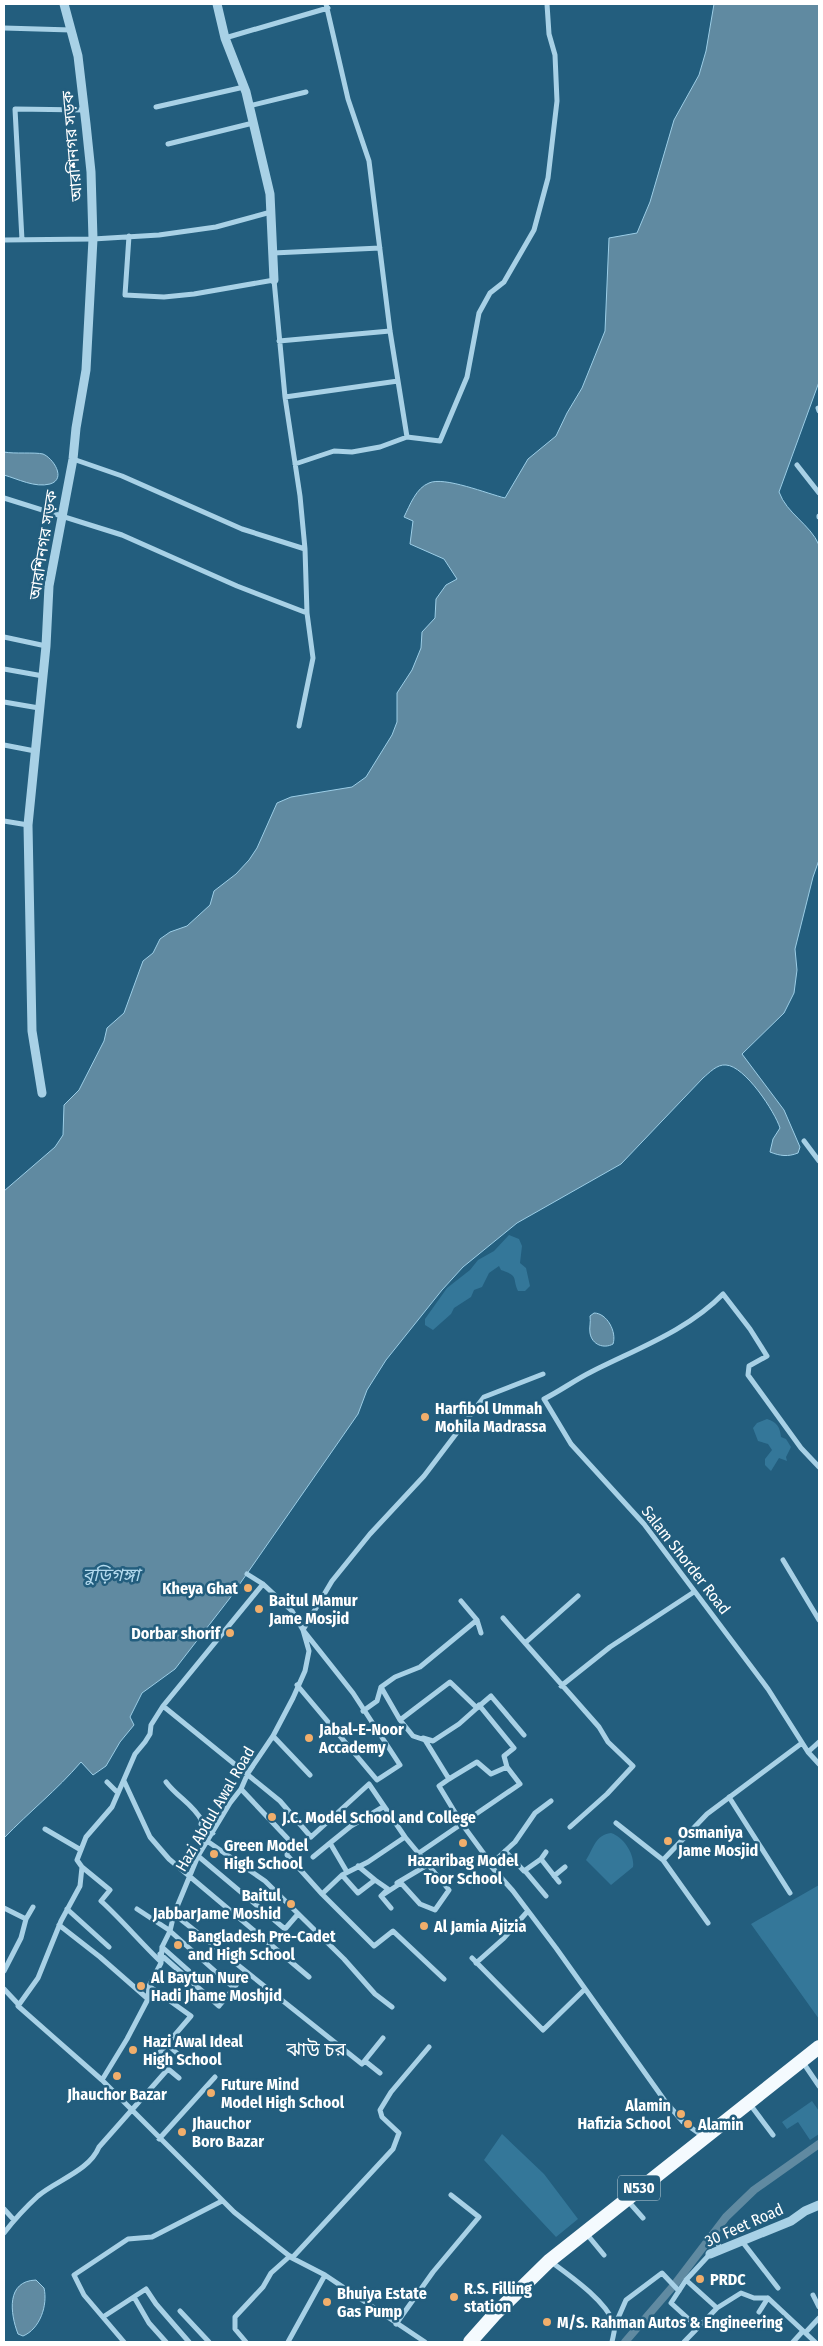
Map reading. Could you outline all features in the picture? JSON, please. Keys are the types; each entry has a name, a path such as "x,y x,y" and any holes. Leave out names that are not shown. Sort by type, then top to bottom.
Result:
{"highway":[{"name":"N530","path":"470,2342 494,2315 549,2261 819,2046"}],"street":[{"name":"আরশিনগর সড়ক","path":"42,1093 32,1030 28,825 46,646 49,586 74,459 76,428 86,370 92,239 92,172 85,110 78,56 64,4"},
{"path":"219,4 225,38 244,87 270,194 274,280 284,397 300,496 305,549 307,613 313,658 299,726"},
{"path":"294,464 334,451 352,452 380,447 408,437 440,441 467,377 479,313 490,293 504,282 534,230 548,178 557,102 555,55 549,34 547,4"},
{"path":"225,38 327,6 348,99 369,161 390,331 408,437"},
{"path":"4,28 71,30"},
{"path":"156,107 244,87"},
{"path":"249,106 306,92"},
{"path":"22,240 15,109 85,110"},
{"path":"168,144 253,123"},
{"path":"4,240 92,239 159,235 216,227 271,212"},
{"path":"128,236 125,295 164,297 194,294 274,280"},
{"path":"273,253 380,248"},
{"path":"279,341 390,331"},
{"path":"284,397 398,381"},
{"path":"74,459 122,476 242,529 305,549"},
{"path":"797,465 819,493"},
{"path":"4,498 62,515 122,536 237,586 307,613"},
{"path":"4,637 46,646"},
{"path":"4,669 43,676"},
{"path":"4,702 39,708"},
{"path":"4,745 35,751"},
{"path":"4,821 28,825"},
{"path":"804,1141 819,1161"},
{"name":"Salam Shorder Road","path":"819,1467 801,1448 748,1375 749,1366 767,1356 750,1329 723,1294 666,1335 589,1373 544,1399 571,1444 644,1524 768,1689 808,1752 819,1764"},
{"path":"303,1630 332,1581 424,1476 484,1397 543,1374"},
{"path":"783,1560 819,1620"},
{"path":"163,1706 248,1773 280,1801 310,1838 369,1784 400,1765 353,1693 303,1630 292,1611 263,1584 247,1574"},
{"path":"102,2080 127,2039 148,1998 149,1986 161,1963 126,1927 120,1918 101,1901 110,1890 82,1868 77,1860 86,1837 112,1807 135,1754 150,1734 151,1725 163,1706 263,1584"},
{"path":"561,1686 610,1647 694,1592"},
{"path":"525,1643 578,1596"},
{"path":"461,1600 477,1620 481,1633"},
{"path":"503,1618 599,1727 608,1742 633,1766 607,1794 570,1827"},
{"path":"363,1711 377,1701 381,1687 395,1677 420,1667 477,1620"},
{"name":"Hazi Abdul Awal Road","path":"161,1963 160,1954 162,1947 198,1856 230,1803 241,1789 248,1773 273,1736 305,1671 309,1651 303,1630"},
{"path":"400,1720 450,1682 478,1707 514,1748 504,1756 508,1767 520,1784 419,1853"},
{"path":"297,1685 378,1780"},
{"path":"381,1687 400,1720 413,1736 425,1740 449,1779"},
{"path":"413,1736 433,1740 459,1724 490,1696 524,1735"},
{"path":"273,1736 310,1775"},
{"path":"808,1752 819,1742"},
{"path":"663,1860 707,1814 802,1743"},
{"path":"508,1767 491,1774 477,1762 439,1786 462,1824 488,1858 490,1866 585,1989 665,2101 683,2122 704,2137"},
{"path":"124,1781 150,1837 169,1859 309,1977"},
{"path":"107,1782 118,1793"},
{"path":"166,1782 173,1792 197,1812 202,1821 201,1824 213,1833"},
{"path":"369,1784 405,1837 449,1890 435,1910 420,1904 401,1883 381,1896"},
{"path":"241,1789 289,1840 286,1854 322,1894 374,1946 393,1931 444,1979"},
{"path":"729,1797 790,1893"},
{"path":"490,1866 515,1842 535,1813 551,1801"},
{"path":"313,1857 351,1826 384,1807"},
{"path":"616,1823 663,1860 708,1923"},
{"path":"44,1829 81,1850"},
{"path":"322,1894 344,1874 368,1862 405,1837"},
{"path":"208,1841 265,1881 344,1959 375,1994 392,2007"},
{"path":"330,1843 344,1874 358,1893 375,1880"},
{"path":"505,1851 546,1896"},
{"path":"525,1871 541,1859 546,1852"},
{"path":"198,1856 285,1929 298,1914"},
{"path":"541,1859 560,1882"},
{"path":"381,1896 388,1889 429,1864"},
{"path":"358,1866 388,1889"},
{"path":"554,1876 565,1867"},
{"path":"19,2006 38,1978 59,1925 80,1886 82,1868"},
{"path":"381,1896 391,1908"},
{"path":"4,1908 26,1919"},
{"path":"4,1971 21,1938 26,1919 33,1908"},
{"path":"67,1909 109,1947"},
{"path":"137,1909 169,1931 234,1988"},
{"path":"527,1912 503,1940 474,1960 543,2030 585,1989"},
{"path":"174,1914 362,2064 383,2038"},
{"path":"59,1925 148,1998"},
{"path":"162,1947 189,1971"},
{"path":"160,1954 219,2006 245,1972"},
{"path":"149,1986 191,2016 155,2058 179,2078"},
{"path":"4,1990 19,2006 102,2080 222,2201 291,2257 325,2275 425,2342"},
{"path":"167,2044 180,2056"},
{"path":"246,2342 235,2329 235,2317 263,2287 271,2273 291,2257 393,2149 398,2133 382,2117 380,2110 392,2092 429,2047"},
{"path":"365,2061 380,2073"},
{"path":"801,2061 819,2086"},
{"path":"4,2233 39,2195 86,2164 168,2069"},
{"path":"159,2139 215,2077"},
{"path":"749,2103 773,2135"},
{"path":"396,2324 433,2272 479,2216 451,2195"},
{"path":"626,2199 644,2218"},
{"path":"124,2342 84,2294 74,2275 128,2239 152,2237 222,2201"},
{"name":"30 Feet Road","path":"679,2291 686,2280 710,2254 717,2242 741,2240 791,2221 805,2211 819,2205"},
{"path":"4,2209 14,2220"},
{"path":"585,2232 604,2255"},
{"path":"741,2240 778,2288"},
{"path":"549,2261 598,2301 615,2325"},
{"path":"612,2342 615,2325 626,2300 662,2272 679,2291 670,2303 693,2323 696,2329"},
{"path":"288,2342 325,2275"},
{"path":"686,2280 717,2308"},
{"path":"103,2317 146,2289 156,2304 189,2342"},
{"path":"684,2342 717,2308 741,2293 754,2298 768,2298 815,2342"},
{"path":"813,2295 819,2307"},
{"path":"134,2297 149,2323 166,2342"},
{"path":"759,2312 768,2298"},
{"path":"180,2311 209,2342"},
{"path":"793,2342 819,2318"}],"shaded area":[{"path":"509,1235 519,1239 522,1246 520,1263 526,1268 530,1286 525,1291 518,1291 513,1276 501,1270 499,1266 489,1273 482,1287 474,1290 471,1297 454,1308 451,1314 433,1330 425,1325 425,1319 447,1288 470,1270 478,1260 494,1251"},
{"path":"767,1419 777,1425 781,1437 786,1439 791,1447 786,1457 787,1461 779,1458 771,1471 765,1465 765,1459 772,1450 768,1444 758,1441 753,1428 757,1423"},
{"path":"611,1833 620,1838 628,1847 633,1867 611,1885 586,1860 598,1839"},
{"path":"819,1885 819,2019 751,1924"},
{"path":"812,2101 819,2111 819,2134 810,2140 798,2122 787,2129 782,2122"},
{"path":"502,2134 544,2174 578,2219 556,2237 484,2160"}],"water":[{"name":"বুড়িগঙ্গা","path":"714,4 819,4 819,382 779,492 787,507 810,531 819,545 819,860 795,949 797,970 794,993 784,1013 742,1054 784,1110 800,1147 798,1153 784,1156 770,1152 773,1139 780,1128 766,1101 750,1081 734,1067 719,1066 703,1078 621,1164 517,1223 463,1267 442,1290 386,1360 367,1390 358,1414 230,1598 175,1669 142,1693 130,1717 134,1725 120,1742 106,1766 93,1775 81,1762 4,1838 4,1191 55,1147 63,1135 64,1105 79,1090 104,1041 107,1028 124,1013 143,961 153,953 160,939 170,932 187,926 210,905 214,891 236,874 249,860 257,848 277,803 291,797 352,787 366,777 392,735 397,722 397,693 412,670 421,648 422,632 435,618 436,599 446,585 457,579 444,559 410,544 413,521 404,517 420,489 424,485 436,481 466,486 505,498 528,459 556,436 582,388 605,331 609,238 637,233 650,202 674,120 699,75 706,51"},
{"path":"4,452 43,454 51,460 57,469 57,478 50,484 38,485 4,475"},
{"path":"594,1313 603,1316 610,1324 614,1334 613,1344 602,1346 591,1337 590,1316"},
{"path":"36,2280 44,2288 44,2309 34,2328 23,2336 18,2334 15,2326 12,2308 13,2300 19,2286"}],"waterway":[{"path":"625,2342 675,2284 726,2217 754,2190 819,2144"}],"place":[{"name":"Harfibol Ummah Mohila Madrassa","path":"425,1417"},
{"name":"Kheya Ghat","path":"248,1588"},
{"name":"Baitul Mamur Jame Mosjid","path":"259,1609"},
{"name":"Dorbar shorif","path":"230,1633"},
{"name":"Jabal-E-Noor Accademy","path":"309,1738"},
{"name":"J.C. Model School and College","path":"272,1817"},
{"name":"Osmaniya Jame Mosjid","path":"668,1841"},
{"name":"Hazaribag Model Toor School","path":"463,1843"},
{"name":"Green Model High School","path":"214,1854"},
{"name":"Baitul JabbarJame Moshid","path":"291,1904"},
{"name":"Al Jamia Ajizia","path":"424,1926"},
{"name":"Bangladesh Pre-Cadet and High School","path":"178,1945"},
{"name":"Al Baytun Nure Hadi Jhame Moshjid","path":"141,1986"},
{"name":"Hazi Awal Ideal High School","path":"133,2050"},
{"name":"Jhauchor Bazar","path":"117,2076"},
{"name":"Future Mind Model High School","path":"211,2093"},
{"name":"Alamin Hafizia School","path":"681,2114"},
{"name":"Alamin","path":"688,2124"},
{"name":"Jhauchor Boro Bazar","path":"182,2132"},
{"name":"PRDC","path":"700,2279"},
{"name":"R.S. Filling station","path":"454,2297"},
{"name":"Bhuiya Estate Gas Pump","path":"327,2302"},
{"name":"M/S. Rahman Autos & Engineering","path":"547,2322"}],"district":[{"name":"ঝাউ চর","path":"316,2049"}]}
